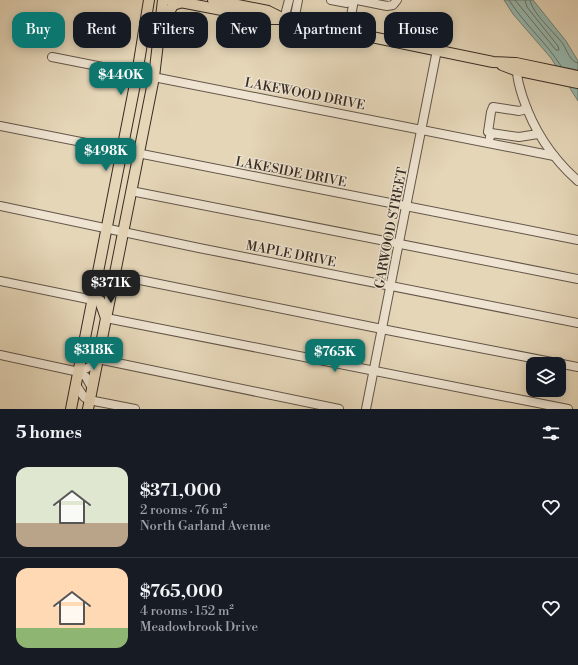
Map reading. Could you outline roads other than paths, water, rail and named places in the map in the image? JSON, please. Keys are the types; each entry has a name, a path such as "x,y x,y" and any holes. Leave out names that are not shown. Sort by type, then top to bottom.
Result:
{"main road":[{"path":"71,408 137,74 148,0"},
{"path":"162,12 163,0"},
{"path":"170,0 268,19 279,20"},
{"path":"216,0 268,11 279,16"},
{"path":"170,12 173,5 182,2"},
{"path":"376,38 493,62 517,71 557,76 578,76"},
{"path":"89,404 132,191 154,77 158,48"},
{"path":"493,62 516,63 578,84"},
{"path":"93,300 103,296 113,286"},
{"path":"93,300 100,301 106,318"},
{"path":"87,331 96,320 106,318"}],"street":[{"path":"288,0 289,12"},
{"path":"293,12 298,0"},
{"path":"331,0 347,3 355,0 387,6 393,5 396,0"},
{"path":"352,12 355,0"},
{"name":"GARWOOD STREET","path":"366,409 392,286 437,50"},
{"name":"LAKEWOOD DRIVE","path":"52,57 554,156"},
{"path":"517,71 518,82 527,109 538,134 554,156 578,181"},
{"path":"527,109 519,111 493,107 488,132 519,137 538,134"},
{"name":"LAKESIDE DRIVE","path":"0,126 578,240"},
{"path":"488,142 491,133"},
{"path":"132,191 578,279"},
{"name":"MAPLE DRIVE","path":"0,206 107,228 123,233 578,323"},
{"path":"115,275 578,367"},
{"path":"0,281 93,300"},
{"path":"106,318 568,409"},
{"path":"0,355 79,372 86,377 92,388"},
{"path":"79,372 97,361 339,409"},
{"path":"76,385 89,404"},
{"path":"71,408 83,401 89,404 135,409"}],"water":[{"path":"504,0 533,0 566,41 578,61 578,101 551,58 513,14"}]}
